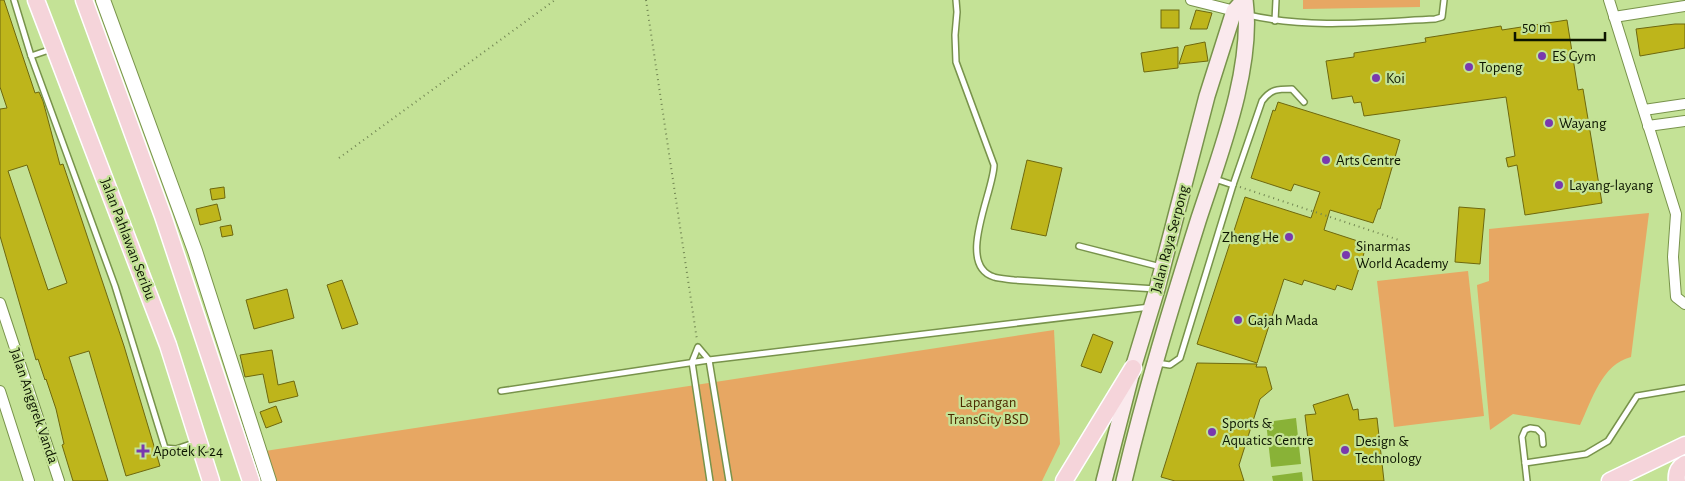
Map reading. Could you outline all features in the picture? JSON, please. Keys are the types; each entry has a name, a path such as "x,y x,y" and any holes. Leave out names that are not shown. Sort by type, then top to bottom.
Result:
{"main road":[{"name":"Jalan Pahlawan Seribu","path":"36,0 168,345 212,481"},
{"path":"84,0 169,234 251,481"},
{"name":"Jalan Raya Serpong","path":"1104,481 1133,368 1152,307 1216,70 1243,6"},
{"name":"Jalan Raya Serpong","path":"1124,481 1156,363 1241,80 1243,6"},
{"path":"1216,70 1241,80"},
{"path":"1064,481 1133,368"},
{"path":"1610,481 1685,445"},
{"path":"1677,481 1676,475 1680,466 1685,464"}],"street":[{"path":"103,0 195,251 269,481"},
{"path":"1191,0 1243,6"},
{"path":"1609,0 1648,126 1680,213 1673,257 1674,289 1676,296 1685,304"},
{"path":"1614,17 1685,6"},
{"path":"1644,110 1685,104"},
{"path":"1648,126 1685,121"},
{"name":"Jalan Anggrek Vanda","path":"0,304 60,481"},
{"name":"Jalan Anggrek Vanda","path":"0,391 29,481"}],"lane":[{"path":"14,0 31,56 115,286 165,448 176,449 200,441"},
{"path":"956,0 956,62 994,165 994,177 977,237 977,254 982,267 994,277 1007,279 1157,289"},
{"path":"1275,21 1276,0"},
{"path":"1243,6 1275,21 1318,24 1435,19 1442,17 1444,13 1444,0"},
{"path":"31,56 55,47"},
{"path":"1156,363 1170,365 1180,358 1233,185 1262,102 1269,92 1278,89 1292,89 1304,102"},
{"path":"1212,178 1233,185"},
{"path":"1079,246 1162,267"},
{"path":"501,391 692,362 1152,307"},
{"path":"710,481 692,362 698,347 709,360 729,481"},
{"path":"1525,463 1586,454 1608,441 1637,396 1685,388"},
{"path":"1527,481 1522,437 1525,430 1537,428 1542,434 1543,444"}],"path":[{"path":"339,158 555,0"},
{"path":"646,0 698,347"},
{"path":"1233,185 1399,240"}],"green space":[{"path":"1303,0 1420,0 1420,7 1303,9"},
{"path":"1649,213 1631,357 1612,367 1605,375 1580,425 1513,414 1490,430 1477,285 1489,281 1489,229"},
{"path":"1468,271 1484,416 1394,427 1377,281"},
{"name":"Lapangan TransCity BSD","path":"1054,330 1060,444 1042,481 274,481 265,451"}],"shaded area":[{"path":"1296,418 1301,464 1271,467 1266,422"},
{"path":"1302,472 1303,481 1273,481 1272,476"}],"building":[{"path":"0,0 4,0 35,93 39,92 43,101 60,165 63,164 124,346 160,466 126,476 89,351 69,357 108,481 73,481 62,445 64,444 56,409 38,359 36,360 0,236 0,109 7,108 0,87","holes":["27,165 67,283 48,290 8,171"]},
{"path":"1161,10 1179,10 1179,28 1161,28"},
{"path":"1196,10 1212,13 1207,29 1190,29"},
{"path":"1567,20 1578,90 1583,89 1602,203 1525,215 1517,165 1508,167 1506,158 1515,156 1506,97 1364,116 1361,102 1354,103 1352,96 1332,99 1326,61 1354,57 1354,53 1426,42 1425,38 1501,26 1502,30"},
{"path":"1685,24 1685,48 1640,56 1636,29"},
{"path":"1205,42 1208,61 1179,64 1185,46"},
{"path":"1178,47 1178,68 1144,72 1141,53"},
{"path":"1278,102 1400,140 1380,209 1378,209 1373,223 1330,210 1324,230 1367,244 1352,290 1337,285 1335,290 1304,280 1302,285 1284,279 1257,363 1197,344 1245,197 1311,218 1320,192 1294,184 1291,191 1251,178 1273,110 1275,111"},
{"path":"1027,160 1062,168 1046,236 1011,229"},
{"path":"224,187 225,198 212,200 210,189"},
{"path":"217,204 221,220 200,225 196,209"},
{"path":"1459,207 1485,209 1480,264 1455,262"},
{"path":"231,225 233,235 222,237 220,227"},
{"path":"342,280 358,324 342,329 327,285"},
{"path":"287,289 294,318 254,329 246,300"},
{"path":"1093,334 1113,342 1101,373 1081,366"},
{"path":"272,350 278,385 294,381 298,396 269,403 263,374 245,377 240,355"},
{"name":"Sports & Aquatics Centre","path":"1197,363 1257,364 1256,367 1266,367 1272,389 1260,399 1239,465 1244,481 1175,481 1161,477"},
{"name":"Design & Technology","path":"1348,394 1353,410 1358,409 1359,420 1377,418 1384,481 1313,481 1305,415 1316,414 1313,405"},
{"path":"276,406 282,422 266,428 260,412"}],"place":[{"name":"ES Gym","path":"1542,56"},
{"name":"Topeng","path":"1469,67"},
{"name":"Koi","path":"1376,78"},
{"name":"Wayang","path":"1549,123"},
{"name":"Arts Centre","path":"1326,160"},
{"name":"Layang-layang","path":"1559,185"},
{"name":"Zheng He","path":"1289,237"},
{"name":"Sinarmas World Academy","path":"1346,255"},
{"name":"Gajah Mada","path":"1238,320"},
{"name":"Sports & Aquatics Centre","path":"1212,432"},
{"name":"Design & Technology","path":"1345,450"},
{"name":"Apotek K-24","path":"143,451"}]}
